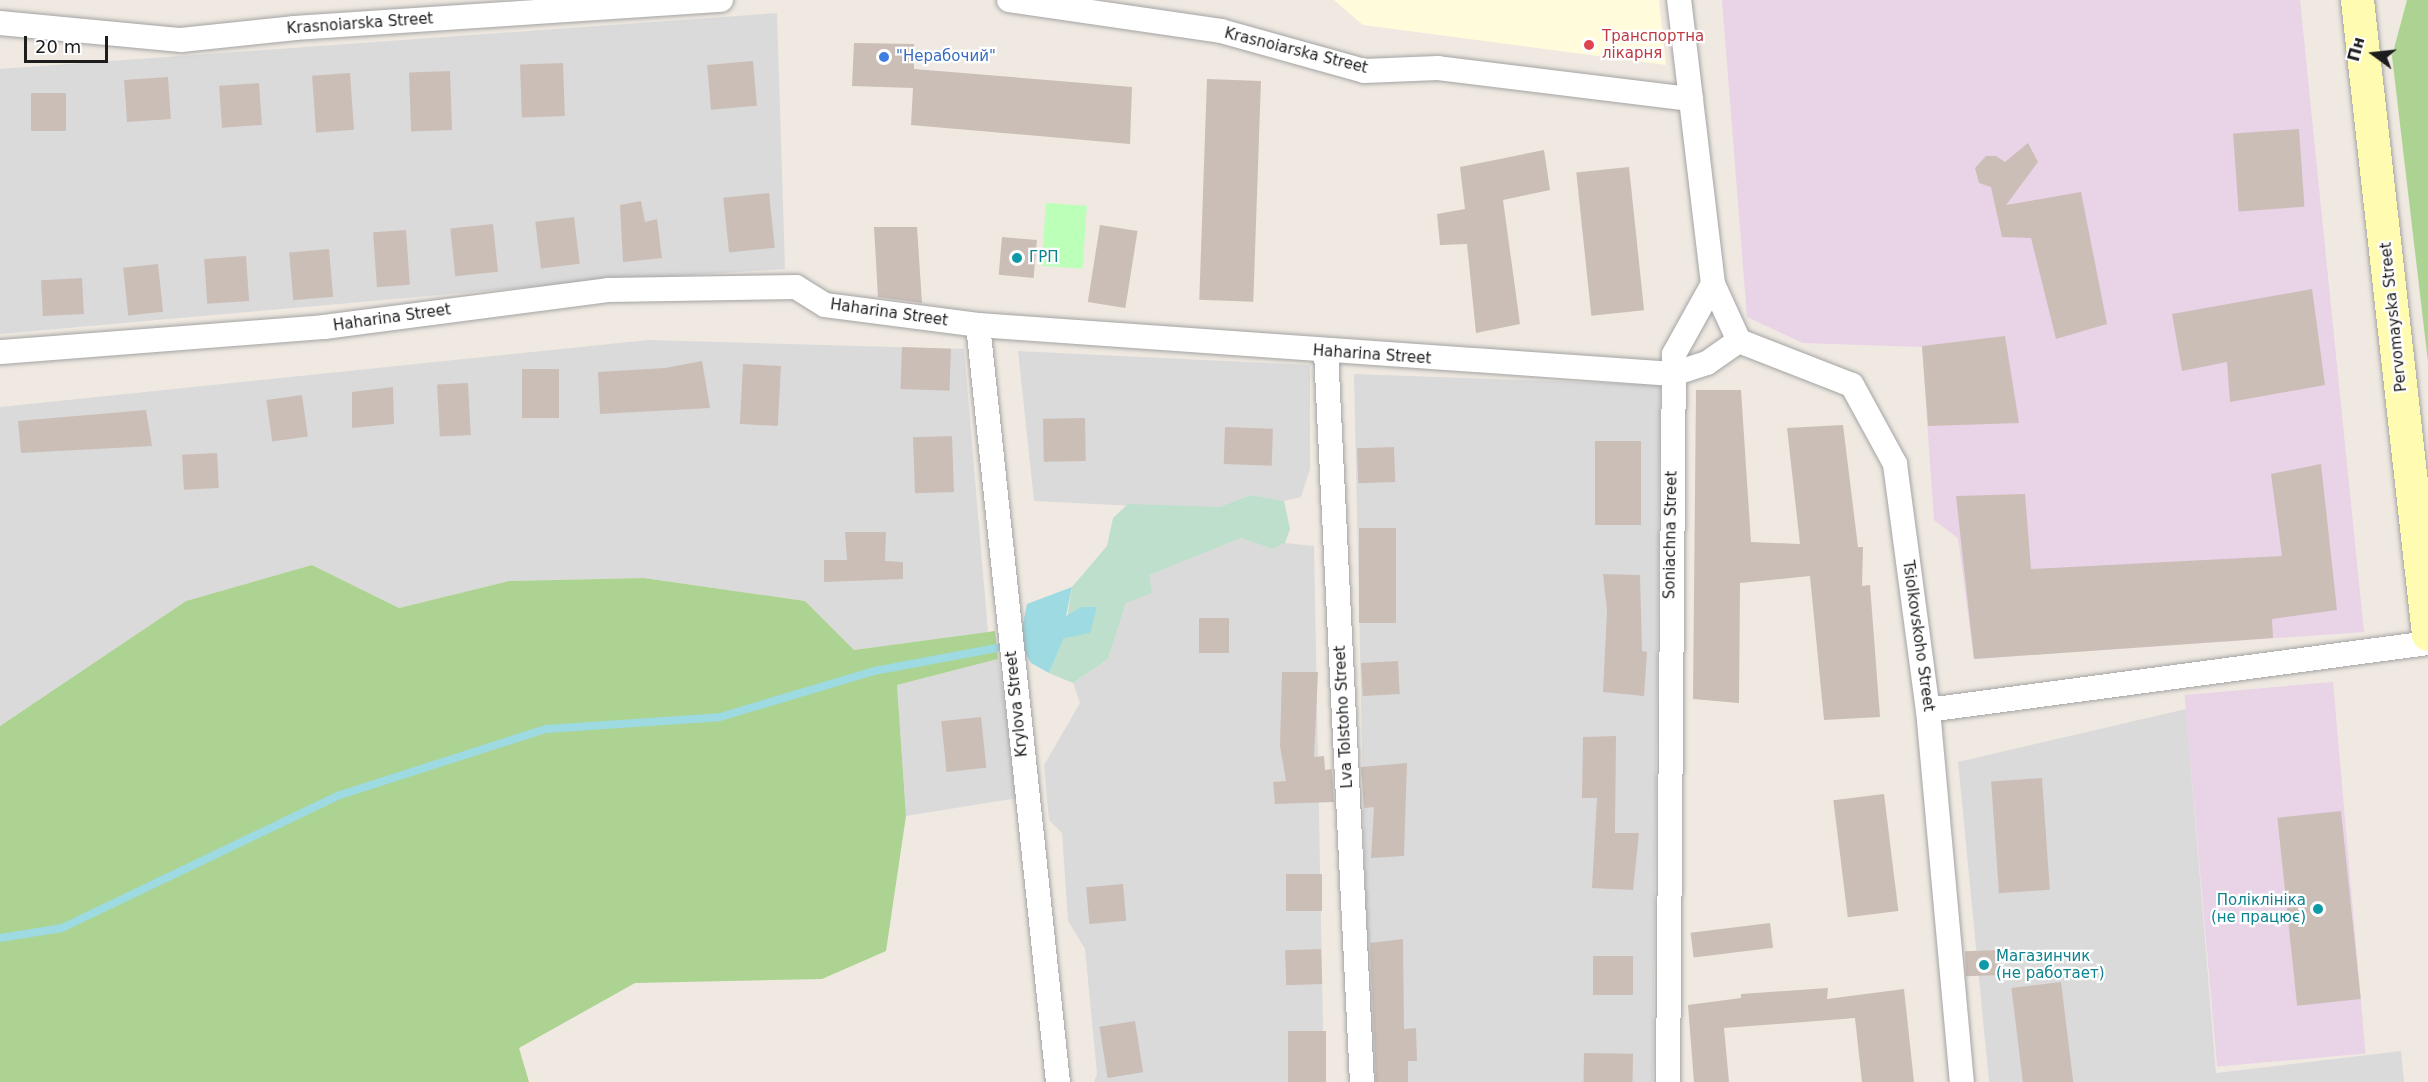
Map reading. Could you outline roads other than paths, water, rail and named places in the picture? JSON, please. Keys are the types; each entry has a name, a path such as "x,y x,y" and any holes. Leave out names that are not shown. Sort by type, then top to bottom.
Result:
{"street":[{"name":"Krasnoiarska Street","path":"0,23 181,40 295,28 721,0"},
{"name":"Krasnoiarska Street","path":"1009,0 1221,31 1364,71 1438,68 1691,99"},
{"path":"1679,0 1713,284 1739,341"},
{"name":"Pervomayska Street","path":"2357,0 2428,634"},
{"name":"Soniachna Street","path":"1668,1082 1674,354 1713,284"},
{"name":"Haharina Street","path":"0,352 324,327 608,290 796,287 825,305 978,326 1326,352 1673,374 1707,363 1739,341"},
{"name":"Krylova Street","path":"978,326 1058,1082"},
{"name":"Tsiolkovskoho Street","path":"1739,341 1852,385 1895,464 1928,710 1962,1082"},
{"name":"Lva Tolstoho Street","path":"1326,352 1362,1082"},
{"path":"1928,710 2428,644"}],"water":[{"path":"1072,587 1066,616 1082,607 1097,607 1090,633 1064,638 1049,673 1031,663 1019,643 1027,604"}],"waterway":[{"path":"0,938 62,928 340,795 546,729 720,717 874,671 997,648"}],"place":[{"name":"Транспортна лікарня","path":"1589,45"},
{"name":"\"Нерабочий\"","path":"884,57"},
{"name":"ГРП","path":"1017,258"},
{"name":"Поліклініка (не працює)","path":"2318,909"},
{"name":"Магазинчик (не работает)","path":"1984,965"}]}
